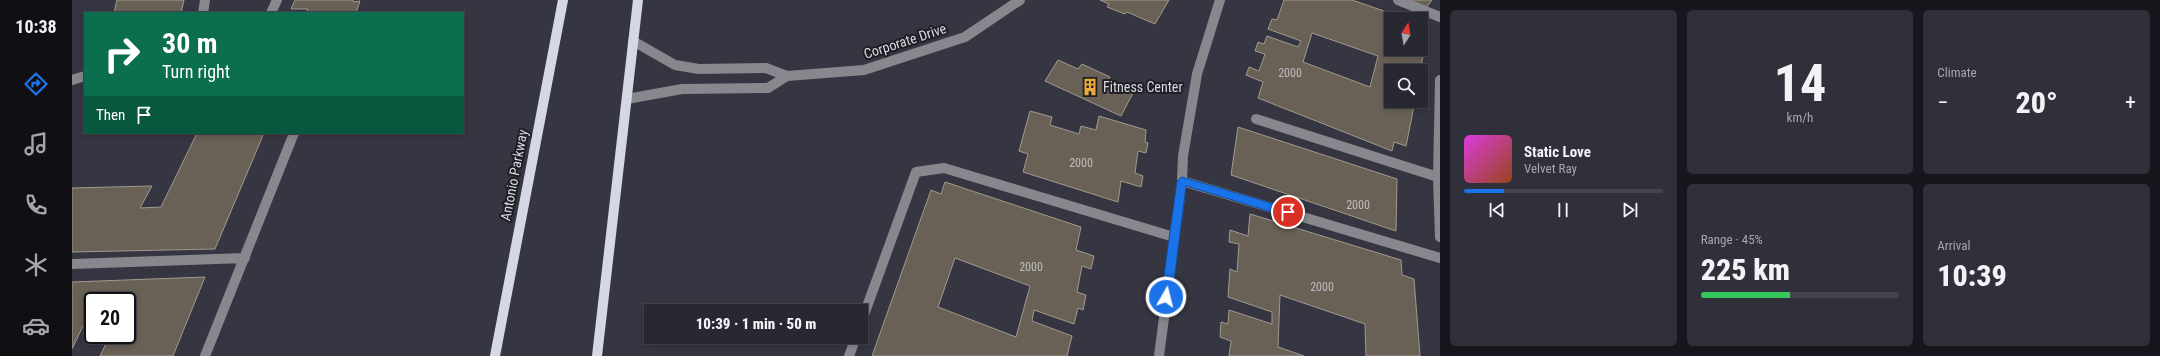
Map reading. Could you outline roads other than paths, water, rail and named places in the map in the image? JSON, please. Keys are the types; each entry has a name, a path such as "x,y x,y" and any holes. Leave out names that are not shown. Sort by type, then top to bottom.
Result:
{"main road":[{"name":"Antonio Parkway","path":"495,356 563,0"},
{"path":"597,356 638,0"}],"street":[{"path":"203,12 205,0"},
{"path":"271,12 277,0"},
{"name":"Corporate Drive","path":"633,42 675,65 699,68 766,68 787,76 864,70 965,37 1020,0"},
{"path":"1159,356 1182,181 1183,156 1197,74 1220,0"},
{"path":"1398,0 1440,17"},
{"path":"72,80 84,76"},
{"name":"Corporate Drive","path":"627,98 682,89 768,88 787,76"},
{"path":"1440,80 1438,177 1440,237"},
{"path":"1256,119 1438,177"},
{"path":"205,356 294,134"},
{"path":"868,304 916,172 944,168 1174,237"},
{"path":"1182,181 1440,258"},
{"path":"72,264 245,258"},
{"path":"849,356 853,344"}],"place":[{"name":"Fitness Center","path":"1090,87"}]}
